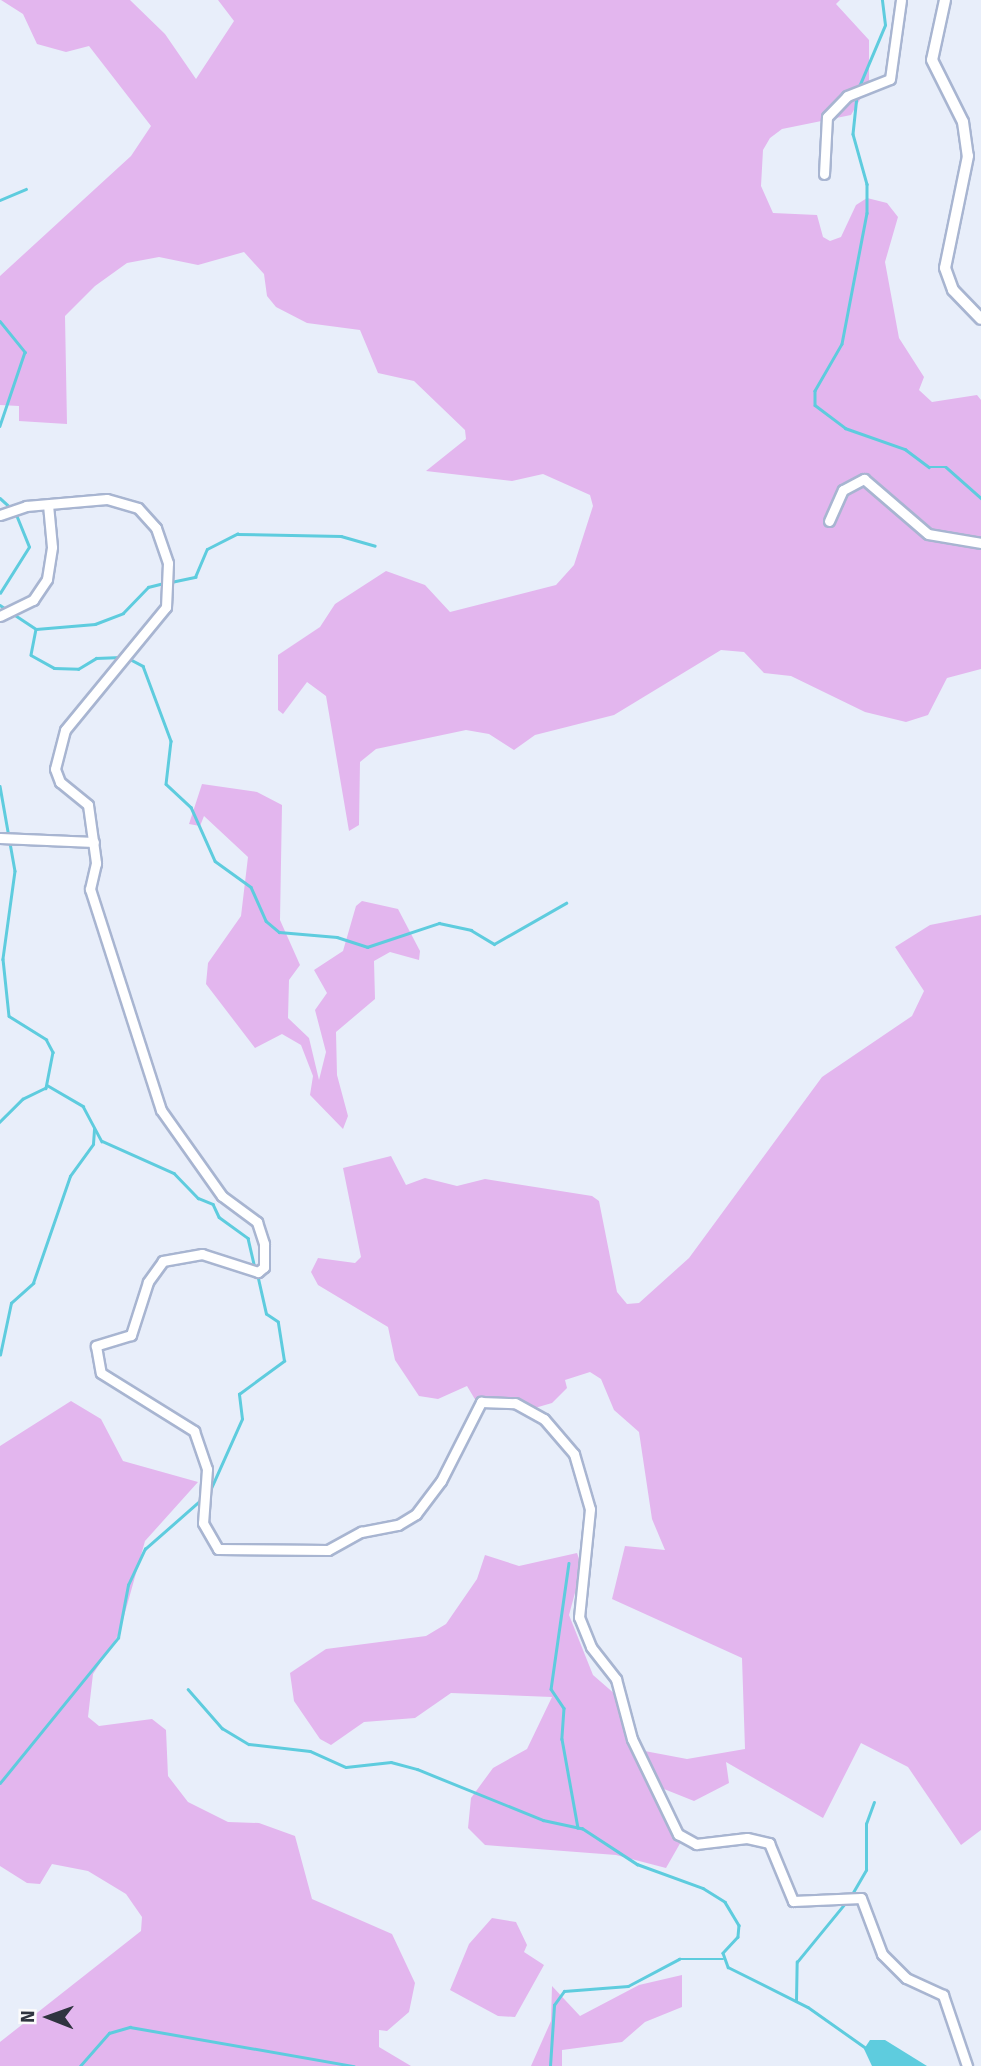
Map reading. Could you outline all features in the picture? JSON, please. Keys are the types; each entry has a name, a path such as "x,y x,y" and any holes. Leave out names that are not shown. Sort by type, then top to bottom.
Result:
{"street":[{"path":"824,174 827,117 847,96 890,79 901,0"},
{"path":"945,0 932,60 964,122 968,156 945,268 953,290 981,319"},
{"path":"829,521 843,490 864,479 928,534 981,543"},
{"path":"0,515 48,505 107,499 138,508 153,522 168,563 164,611 104,676 82,716 65,730 57,752 57,777 85,800 94,842 90,889 142,1066 161,1110 205,1174 253,1217 263,1235 264,1267 258,1272 202,1254 163,1261 148,1282 131,1335 99,1343 95,1351 106,1378 198,1436 207,1469 203,1523 212,1546 328,1550 366,1530 398,1525 416,1514 441,1481 481,1402 503,1400 535,1412 563,1439 583,1478 590,1542 576,1598 579,1617 591,1647 616,1679 632,1739 678,1834 696,1844 747,1838 769,1843 793,1901 862,1898 882,1954 906,1978 943,1995 967,2066"},
{"path":"0,616 33,600 47,579 52,547 48,505"},
{"path":"0,838 94,842"}],"shaded area":[{"path":"1,0 130,0 165,34 196,79 234,21 218,0 840,0 836,4 869,40 869,84 851,115 782,129 770,138 763,150 761,186 773,213 817,215 823,237 830,241 841,237 856,205 867,198 887,203 898,217 885,262 899,338 924,377 919,390 932,402 977,395 981,400 981,669 947,678 928,715 906,722 865,712 791,676 764,673 744,652 721,650 614,715 535,735 514,750 489,734 466,730 376,749 360,762 359,825 349,831 326,696 307,682 283,714 278,710 278,655 320,627 335,604 386,571 425,585 450,612 556,585 574,565 593,506 590,495 543,474 512,481 426,471 466,439 465,430 414,381 378,373 360,330 307,323 276,307 267,296 264,274 244,252 198,265 159,257 127,263 95,286 65,316 67,424 19,421 19,406 0,405 0,276 131,156 151,126 89,46 66,52 37,44 23,14"},
{"path":"202,784 257,792 282,805 280,920 300,965 289,980 288,1018 309,1038 319,1080 326,1052 315,1010 327,993 314,970 343,951 356,906 362,901 398,909 420,951 419,960 390,952 374,961 375,999 336,1032 337,1075 348,1116 343,1129 310,1095 313,1076 301,1045 282,1034 255,1048 206,984 208,963 241,916 248,857 204,816 200,826 189,824"},
{"path":"981,915 981,1830 961,1845 908,1767 861,1743 823,1818 726,1762 729,1783 694,1801 654,1785 682,1840 666,1868 616,1855 485,1845 468,1828 471,1798 493,1768 527,1749 552,1697 451,1693 415,1718 364,1722 331,1745 320,1739 294,1701 290,1673 326,1649 426,1636 446,1624 477,1579 485,1555 519,1566 577,1553 582,1567 569,1615 593,1675 616,1695 634,1749 687,1759 745,1749 742,1658 612,1599 625,1546 665,1550 652,1519 639,1432 614,1410 601,1379 590,1372 565,1380 567,1388 552,1403 521,1412 476,1401 467,1386 438,1399 419,1396 395,1360 388,1327 318,1285 311,1272 318,1258 355,1263 361,1257 343,1168 391,1156 406,1185 425,1178 457,1186 485,1179 592,1196 599,1201 617,1292 627,1304 639,1303 689,1258 822,1077 912,1016 924,991 895,947 930,925"},
{"path":"71,1401 101,1419 123,1461 198,1482 145,1541 119,1634 93,1674 88,1717 99,1726 152,1719 166,1730 168,1776 188,1802 228,1822 259,1823 295,1836 312,1899 392,1934 415,1983 409,2012 387,2031 379,2030 379,2047 411,2066 0,2066 0,2042 141,1931 142,1917 126,1894 88,1871 52,1864 40,1884 27,1883 0,1866 0,1446"},
{"path":"492,1918 516,1922 527,1945 524,1952 544,1965 515,2017 498,2016 450,1990 469,1944"},
{"path":"682,1975 682,2007 645,2022 622,2042 562,2050 562,2066 531,2066 551,2021 552,1986 580,2016 639,1985"}],"water":[{"path":"870,2040 885,2040 927,2066 872,2066 864,2049"}],"waterway":[{"path":"858,89 885,25 882,0"},
{"path":"857,96 853,134 867,184 867,213 842,344 815,391 815,405 845,428 905,449 929,467 946,467 981,498"},
{"path":"0,200 26,189"},
{"path":"0,321 25,352 0,426"},
{"path":"0,498 11,508"},
{"path":"0,593 29,547 15,512"},
{"path":"171,582 195,577 207,549 237,534 341,536 375,546"},
{"path":"0,605 36,629 95,624 123,613 148,587 164,583"},
{"path":"36,629 31,655 54,668 78,669 96,658 121,657"},
{"path":"128,658 143,666 171,741 166,784 191,807 215,861 251,887 266,921 279,932 337,937 367,947 439,923 471,930 494,944 566,903"},
{"path":"0,786 15,871 3,959 9,1016 46,1039 53,1052 46,1088 23,1099 0,1122"},
{"path":"47,1085 83,1106 102,1141 174,1173 198,1198 213,1204 219,1217 248,1238 255,1268"},
{"path":"0,1355 11,1303 33,1283 70,1176 93,1144 94,1129"},
{"path":"208,1495 242,1419 239,1394 284,1361 278,1322 266,1314 257,1274"},
{"path":"0,1783 118,1638 128,1585 145,1549 202,1499"},
{"path":"569,1563 551,1689 564,1708 562,1739 578,1828"},
{"path":"188,1689 222,1728 249,1744 310,1751 346,1767 391,1762 417,1769 543,1820 582,1828 637,1864 703,1888 725,1902 739,1925 738,1937 723,1953 728,1967 808,2007 866,2048"},
{"path":"851,1896 866,1870 866,1824 874,1802"},
{"path":"796,2001 797,1962 847,1901"},
{"path":"550,2066 554,2005 564,1991 628,1986 679,1959 723,1959"},
{"path":"80,2066 109,2033 130,2027 354,2066"}]}
